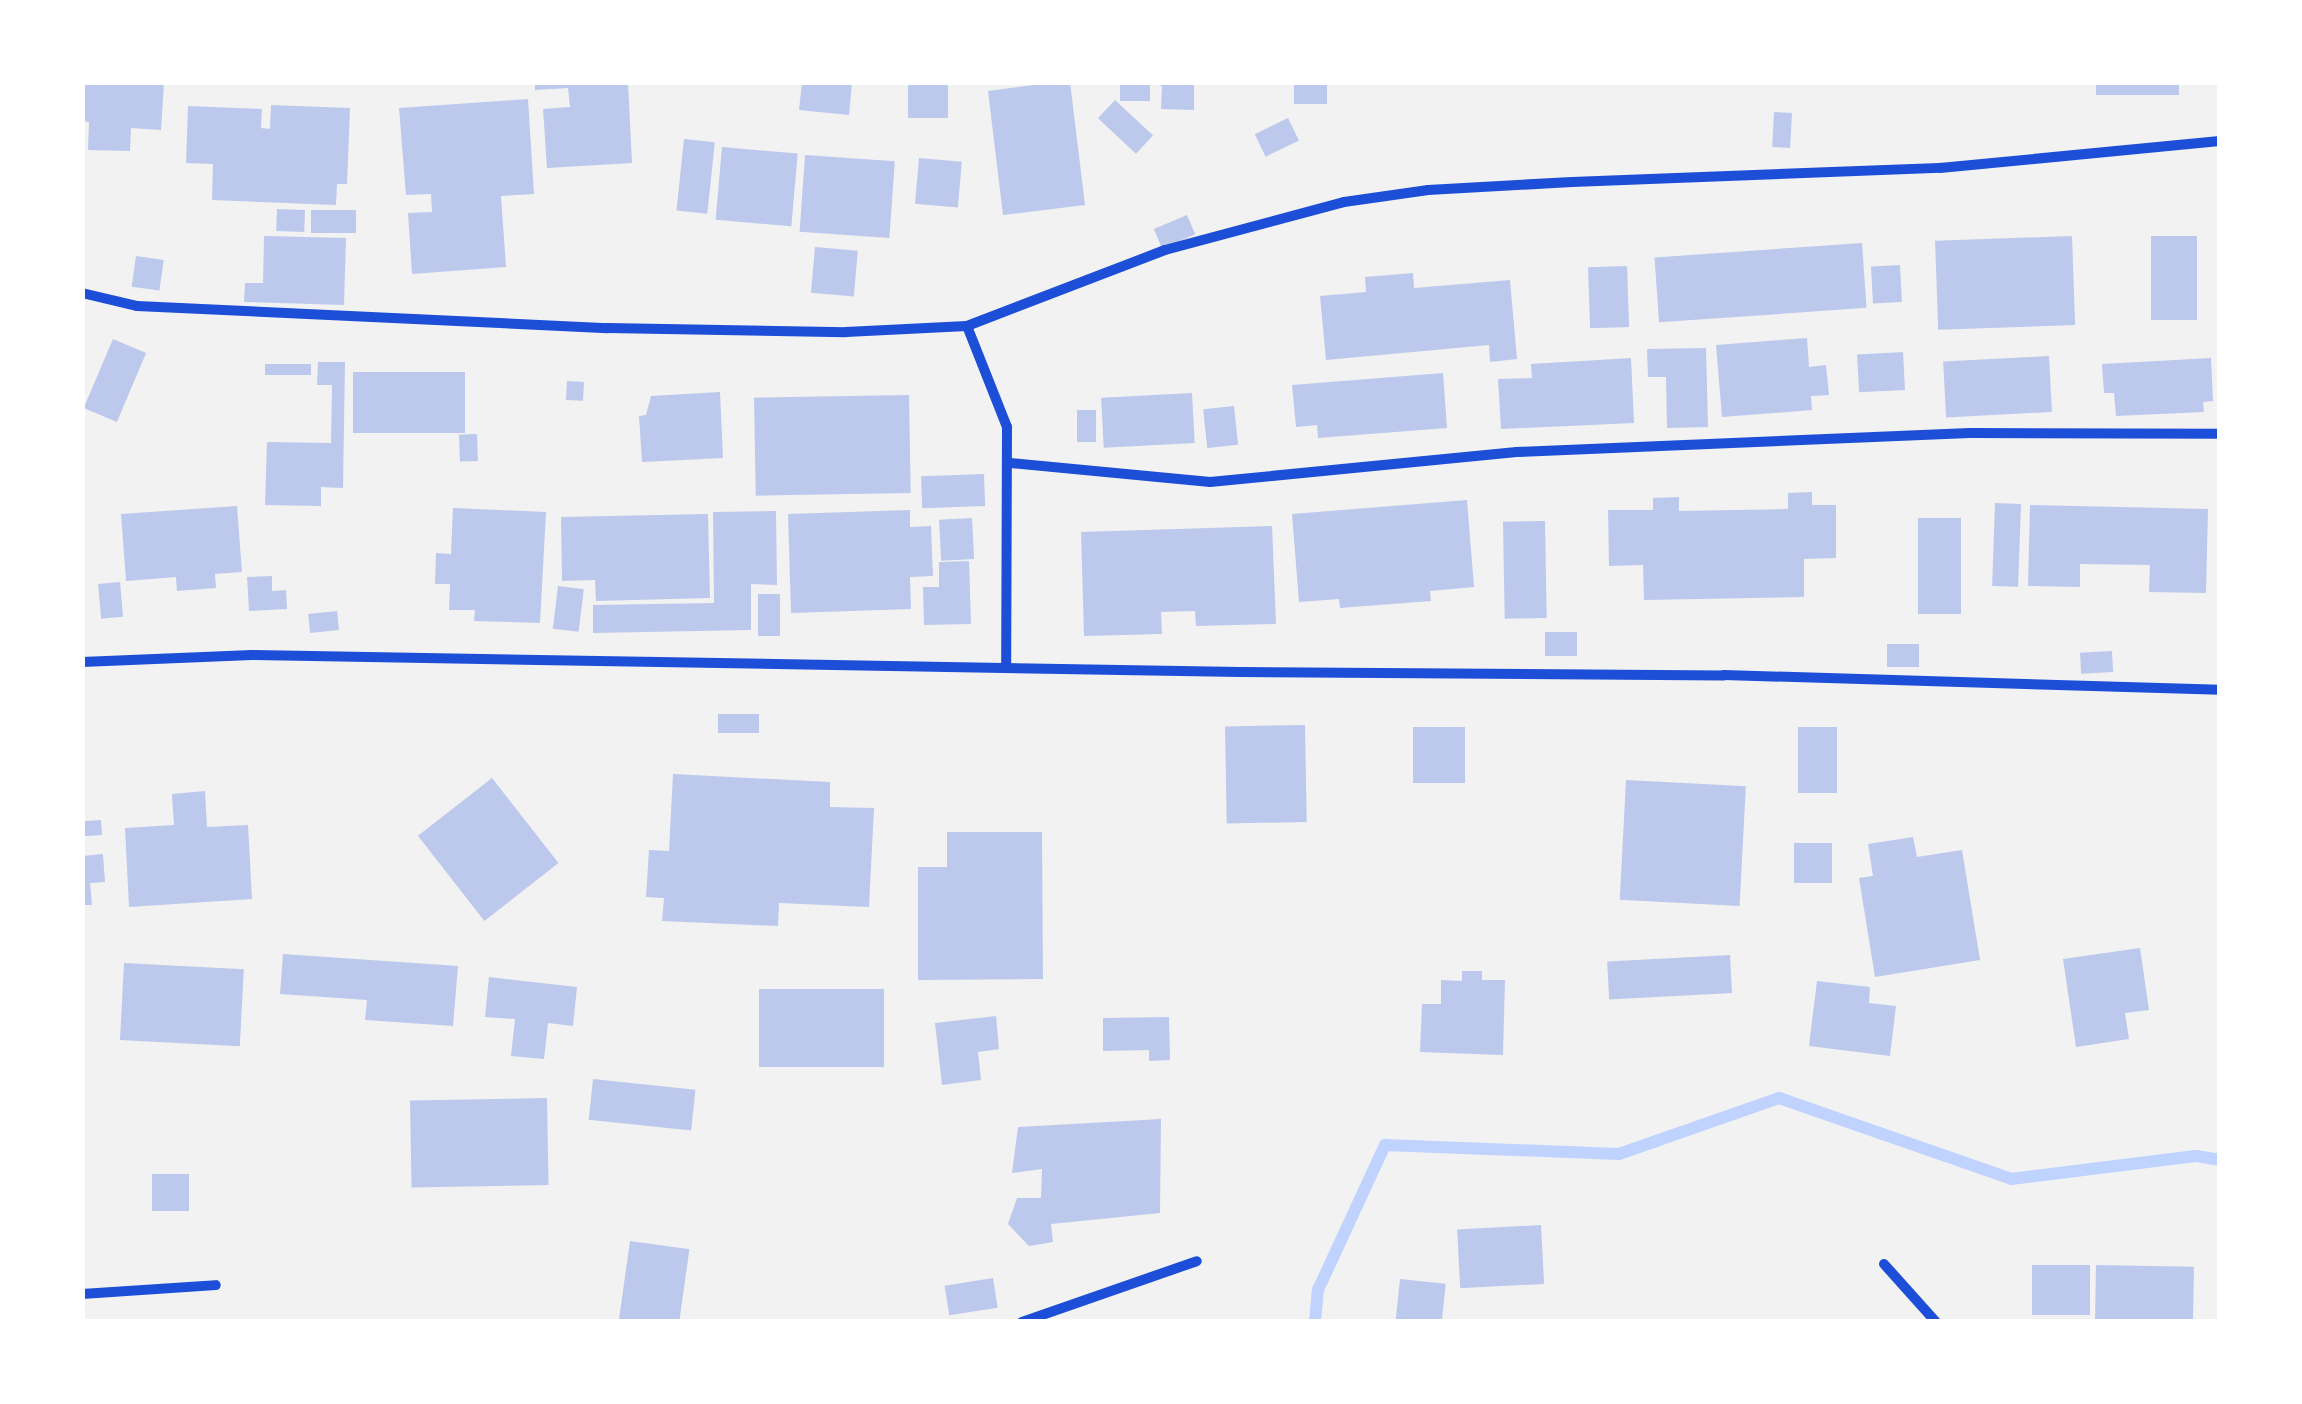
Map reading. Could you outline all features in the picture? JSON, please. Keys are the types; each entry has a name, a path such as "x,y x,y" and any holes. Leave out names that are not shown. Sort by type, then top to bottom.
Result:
{"street":[{"path":"82,293 137,306 607,328 846,332 967,326 1165,250 1344,202 1428,190 1940,168 2220,140"},
{"path":"967,326 1006,427 1010,463 1006,666"},
{"path":"1010,463 1210,482 1517,452 1970,433 2220,434"},
{"path":"82,662 252,655 1240,672 1724,675 2220,690"},
{"path":"1022,1322 1197,1261"},
{"path":"1884,1264 1936,1322"},
{"path":"82,1294 216,1284"}],"building":[{"path":"82,82 164,82 161,130 131,128 130,151 88,150 89,122 82,121"},
{"path":"535,82 628,82 632,163 547,168 543,109 570,107 568,88 535,90"},
{"path":"802,82 852,82 849,115 799,110"},
{"path":"908,82 948,82 948,118 908,118"},
{"path":"1070,82 1085,205 1003,215 988,91"},
{"path":"1120,82 1150,82 1150,101 1120,101"},
{"path":"1151,82 1194,82 1194,110 1161,109 1162,86"},
{"path":"1294,82 1327,82 1327,104 1294,104"},
{"path":"2096,82 2179,82 2179,95 2096,95"},
{"path":"528,99 534,194 501,196 506,267 412,274 408,213 432,212 431,194 406,195 399,108"},
{"path":"1115,100 1153,135 1136,154 1098,118"},
{"path":"271,105 350,108 347,184 337,184 336,205 212,200 213,164 186,163 188,106 262,109 261,128 270,129"},
{"path":"1774,112 1792,113 1790,148 1772,147"},
{"path":"1288,118 1299,140 1266,157 1255,134"},
{"path":"684,139 715,142 707,214 676,211"},
{"path":"722,147 798,154 791,226 716,220"},
{"path":"805,155 895,161 889,238 800,232"},
{"path":"919,158 962,162 958,208 915,204"},
{"path":"277,209 305,210 304,232 276,231"},
{"path":"311,210 356,210 356,233 311,233"},
{"path":"1187,215 1195,234 1162,248 1154,229"},
{"path":"264,236 346,238 344,305 244,302 245,283 263,283"},
{"path":"2072,236 2075,325 1938,330 1935,241"},
{"path":"2151,236 2197,236 2197,320 2151,320"},
{"path":"1862,243 1867,308 1659,322 1655,258"},
{"path":"815,247 858,251 854,297 811,293"},
{"path":"136,256 164,260 159,291 132,287"},
{"path":"1900,265 1902,302 1873,303 1871,267"},
{"path":"1627,266 1629,327 1590,328 1588,267"},
{"path":"1413,273 1414,288 1510,280 1517,359 1490,362 1489,345 1326,360 1320,296 1366,292 1365,277"},
{"path":"1807,338 1809,367 1826,365 1829,395 1811,396 1812,410 1722,417 1716,345"},
{"path":"113,339 146,353 117,422 84,408"},
{"path":"1706,348 1708,427 1667,428 1666,377 1648,377 1647,349"},
{"path":"1903,352 1905,390 1859,392 1857,354"},
{"path":"2049,356 2052,412 1946,417 1943,362"},
{"path":"1631,358 1634,423 1501,429 1498,379 1532,378 1531,364"},
{"path":"2211,358 2213,401 2203,402 2204,412 2116,416 2114,393 2104,393 2102,364"},
{"path":"318,362 345,362 343,488 321,487 321,506 265,505 267,442 331,443 332,385 317,385"},
{"path":"265,364 311,364 311,375 265,375"},
{"path":"353,372 465,372 465,433 353,433"},
{"path":"1443,373 1447,428 1318,438 1317,425 1296,427 1292,385"},
{"path":"567,381 584,382 583,401 566,400"},
{"path":"720,392 723,458 642,462 639,416 646,415 651,396"},
{"path":"1192,393 1195,443 1104,448 1101,398"},
{"path":"909,395 911,493 756,496 754,398"},
{"path":"1234,406 1238,445 1207,448 1203,409"},
{"path":"1077,410 1096,410 1096,442 1077,442"},
{"path":"477,434 478,461 460,462 459,435"},
{"path":"984,474 985,506 922,508 921,476"},
{"path":"1812,492 1812,505 1836,505 1836,558 1804,559 1804,597 1644,600 1643,565 1609,566 1608,510 1653,510 1653,498 1679,497 1679,511 1788,509 1788,493"},
{"path":"1467,500 1474,587 1430,591 1431,601 1340,608 1339,599 1299,602 1292,514"},
{"path":"1995,503 2021,504 2018,587 1992,586"},
{"path":"2030,505 2208,509 2206,593 2149,592 2150,565 2080,564 2080,587 2028,586"},
{"path":"237,506 242,572 215,574 216,588 177,591 176,577 126,581 121,514"},
{"path":"453,508 546,512 540,623 474,621 475,610 449,610 450,584 435,584 436,553 451,554"},
{"path":"910,510 910,527 931,526 933,576 910,577 911,609 791,613 788,514"},
{"path":"776,511 777,585 751,584 751,630 593,633 593,605 714,603 713,512"},
{"path":"708,514 710,598 596,601 595,580 562,581 561,517"},
{"path":"972,518 974,559 941,561 939,520"},
{"path":"1918,518 1961,518 1961,614 1918,614"},
{"path":"1545,521 1547,618 1505,619 1503,522"},
{"path":"1272,526 1276,624 1196,626 1195,611 1161,612 1162,634 1084,636 1081,532"},
{"path":"969,561 971,624 924,625 923,587 939,587 939,562"},
{"path":"272,576 272,591 286,590 287,609 249,611 247,577"},
{"path":"120,582 123,617 101,619 98,584"},
{"path":"558,586 584,589 579,632 553,629"},
{"path":"758,594 780,594 780,636 758,636"},
{"path":"337,611 339,630 310,633 308,614"},
{"path":"1545,632 1577,632 1577,656 1545,656"},
{"path":"1887,644 1919,644 1919,667 1887,667"},
{"path":"2112,651 2113,672 2081,674 2080,653"},
{"path":"718,714 759,714 759,733 718,733"},
{"path":"1305,725 1307,822 1227,823 1225,726"},
{"path":"1413,727 1465,727 1465,783 1413,783"},
{"path":"1798,727 1837,727 1837,793 1798,793"},
{"path":"673,774 830,782 830,807 874,808 869,907 779,903 778,926 662,921 664,898 646,897 649,850 669,851"},
{"path":"492,778 558,863 484,921 418,836"},
{"path":"1626,780 1746,786 1740,906 1620,900"},
{"path":"205,791 207,827 248,825 252,899 129,907 125,828 174,825 172,794"},
{"path":"101,820 102,835 83,836 82,821"},
{"path":"947,832 1042,832 1043,979 918,980 918,867 947,867"},
{"path":"1913,837 1917,857 1962,850 1980,960 1875,977 1859,878 1873,876 1868,844"},
{"path":"1794,843 1832,843 1832,883 1794,883"},
{"path":"103,854 105,882 90,883 92,905 82,905 82,856"},
{"path":"2140,948 2149,1010 2125,1013 2129,1039 2076,1047 2063,959"},
{"path":"283,954 458,966 453,1026 365,1020 367,1000 280,994"},
{"path":"1730,955 1732,993 1609,999 1607,961"},
{"path":"124,963 244,969 240,1046 120,1040"},
{"path":"1462,971 1482,971 1482,980 1505,980 1503,1055 1420,1052 1422,1004 1441,1004 1441,980 1462,981"},
{"path":"489,977 577,987 573,1026 548,1023 544,1059 511,1056 515,1019 485,1017"},
{"path":"1817,981 1870,987 1869,1003 1896,1006 1890,1056 1809,1046"},
{"path":"759,989 884,989 884,1067 759,1067"},
{"path":"996,1016 999,1049 978,1052 981,1080 942,1085 935,1023"},
{"path":"1169,1017 1170,1060 1149,1061 1149,1050 1103,1051 1103,1018"},
{"path":"593,1079 695,1090 691,1131 589,1120"},
{"path":"547,1098 549,1185 412,1187 410,1100"},
{"path":"1161,1119 1160,1213 1051,1224 1053,1242 1029,1246 1008,1224 1017,1198 1041,1198 1042,1169 1012,1173 1018,1127"},
{"path":"152,1174 189,1174 189,1211 152,1211"},
{"path":"1541,1225 1544,1284 1460,1288 1457,1229"},
{"path":"630,1241 689,1249 679,1322 619,1321"},
{"path":"2032,1265 2090,1265 2090,1315 2032,1315"},
{"path":"2096,1265 2194,1267 2193,1321 2095,1319"},
{"path":"993,1278 998,1308 949,1315 945,1286"},
{"path":"1400,1279 1446,1284 1442,1322 1396,1322"}],"waterway":[{"path":"1315,1322 1318,1290 1385,1145 1619,1154 1779,1098 2011,1179 2196,1156 2220,1160"}]}
